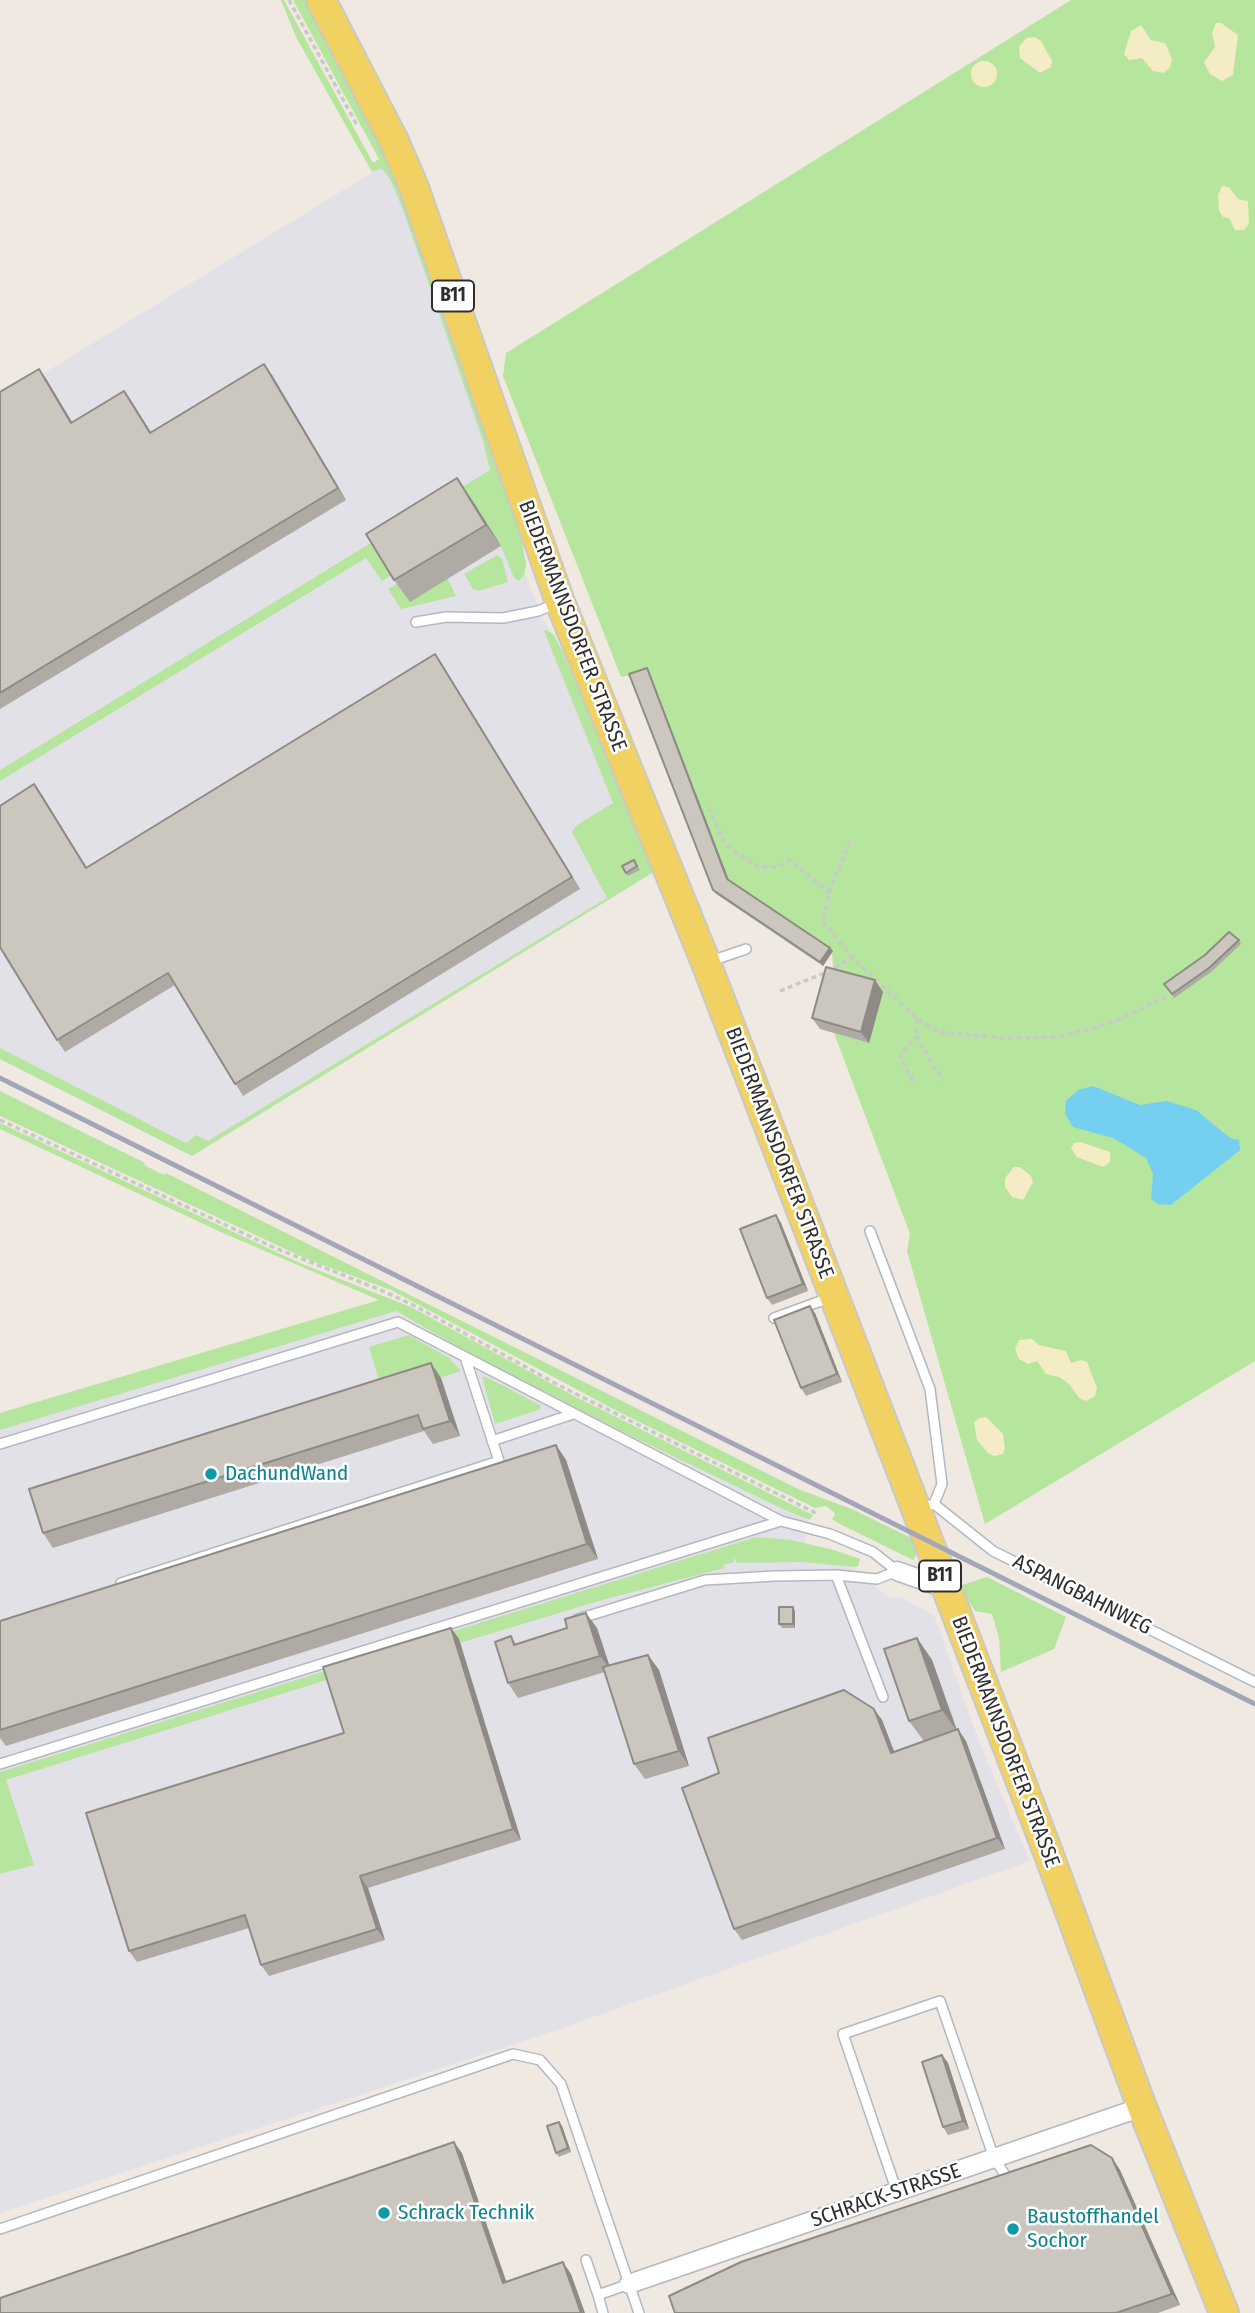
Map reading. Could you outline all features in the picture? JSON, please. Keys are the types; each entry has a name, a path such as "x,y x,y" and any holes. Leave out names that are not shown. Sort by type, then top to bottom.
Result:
{"main road":[{"name":"BIEDERMANNSDORFER STRASSE","path":"321,0 413,184 560,602 706,963 834,1296 925,1507 945,1588 1041,1834 1142,2108 1224,2313"}],"street":[{"path":"897,1571 945,1588"},
{"name":"SCHRACK-STRASSE","path":"629,2284 1142,2108"}],"lane":[{"path":"416,622 446,617 503,618 538,611 560,602"},
{"path":"706,963 746,949"},
{"path":"870,1231 930,1389 942,1484 925,1507"},
{"path":"774,1318 834,1296"},
{"path":"0,1444 398,1322 781,1521 830,1534 873,1552 897,1571 877,1579 836,1575 705,1580 573,1620"},
{"path":"105,1588 499,1461 465,1357"},
{"path":"492,1441 573,1415"},
{"name":"ASPANGBAHNWEG","path":"925,1507 993,1551 1255,1682"},
{"path":"0,1764 781,1521"},
{"path":"836,1575 883,1696"},
{"path":"897,2192 843,2034 940,2001 994,2158 1012,2185"},
{"path":"0,2229 513,2054 540,2060 561,2084 639,2313"},
{"path":"586,2260 603,2313"},
{"path":"598,2295 629,2284"}],"path":[{"path":"289,0 363,135"},
{"path":"709,807 722,839 729,848 759,867 777,867 790,860 829,892"},
{"path":"850,841 829,892 823,922 853,958 917,1019 939,1032 1005,1038 1055,1037 1125,1017 1165,997"},
{"path":"780,991 853,958"},
{"path":"917,1019 916,1036 943,1081"},
{"path":"913,1081 900,1056 916,1036"}],"shaded area":[{"path":"381,167 390,179 403,210 483,441 522,568 652,873 192,1156 0,1059 0,400"},
{"path":"381,1300 808,1515 804,1555 844,1559 887,1597 902,1598 934,1615 980,1744 1030,1861 557,2030 0,2213 0,1874 34,1865 0,1782 0,1413"}],"green space":[{"path":"281,0 284,0 373,163 379,159 293,0 306,0 383,140 498,467 522,542 526,565 524,575 519,581 514,578 501,546 393,574 382,581 366,558 0,781 0,770 490,470 483,441 390,179 381,168 372,172 296,37"},
{"path":"1071,0 1255,0 1255,1361 985,1524 907,1251 910,1234 834,1033 869,1043 834,979 832,951 730,883 649,671 621,677 503,376 506,353"},
{"path":"497,555 502,559 508,582 479,591 473,589 464,574"},
{"path":"448,579 456,596 401,609 388,589 398,583"},
{"path":"544,631 554,635 562,651 657,870 192,1156 0,1059 0,1048 186,1143 196,1135 208,1141 607,898 572,832 577,825 613,803"},
{"path":"0,1091 798,1489 854,1510 915,1540 916,1556 913,1560 838,1523 832,1519 834,1512 826,1506 815,1508 619,1412 391,1290 309,1260 0,1116"},
{"path":"0,1123 300,1263 411,1307 574,1396 813,1515 810,1520 785,1510 627,1434 467,1352 396,1311 0,1430 0,1413 379,1300 223,1233 0,1129"},
{"path":"409,1335 449,1358 461,1371 384,1396 369,1347"},
{"path":"482,1377 540,1405 541,1409 495,1424"},
{"path":"756,1537 791,1540 860,1559 858,1566 854,1567 802,1562 737,1563 734,1557 734,1562 723,1565 724,1568 595,1602 460,1643 458,1639 6,1780 34,1865 0,1874 0,1772"},
{"path":"987,1577 1066,1617 1054,1649 1001,1672 999,1638 992,1614 975,1611 959,1586"}],"sand":[{"path":"1216,23 1221,23 1238,35 1233,75 1222,81 1210,74 1204,62 1215,47 1212,33"},
{"path":"1141,25 1151,40 1165,43 1172,59 1170,67 1164,73 1153,71 1142,58 1129,60 1124,54 1131,31"},
{"path":"1034,37 1041,41 1052,61 1051,67 1040,73 1020,58 1019,47 1026,38"},
{"path":"984,61 993,65 997,74 993,83 984,87 975,83 971,74 975,65"},
{"path":"1222,186 1229,187 1238,199 1248,201 1249,224 1244,230 1235,230 1229,218 1223,217 1219,211 1218,195"},
{"path":"1080,1142 1110,1152 1110,1162 1103,1167 1077,1157 1071,1148 1074,1143"},
{"path":"1014,1167 1020,1167 1031,1176 1033,1182 1023,1200 1012,1197 1005,1187 1005,1178"},
{"path":"1032,1339 1039,1345 1066,1351 1071,1363 1081,1360 1087,1362 1097,1388 1095,1396 1086,1401 1079,1398 1069,1384 1059,1377 1046,1374 1037,1361 1028,1364 1019,1359 1015,1349 1019,1340"},
{"path":"986,1417 1003,1434 1003,1454 994,1456 988,1453 977,1440 974,1422"}],"water":[{"path":"1093,1086 1140,1105 1167,1101 1196,1110 1230,1138 1239,1140 1240,1150 1171,1205 1158,1204 1151,1199 1153,1174 1146,1158 1113,1138 1073,1127 1065,1114 1066,1101 1078,1090"}],"building":[{"path":"264,364 338,488 0,693 0,392 39,369 71,423 124,391 150,433"},
{"path":"457,478 486,525 394,580 366,534"},
{"path":"435,654 572,877 235,1084 168,973 57,1040 0,947 0,806 34,784 86,868"},
{"path":"647,668 727,879 830,948 820,962 713,890 629,674"},
{"path":"634,860 637,866 626,873 622,866"},
{"path":"1229,932 1239,940 1209,968 1172,994 1164,984 1205,955"},
{"path":"826,967 875,980 861,1032 812,1018"},
{"path":"776,1215 803,1284 767,1298 740,1229"},
{"path":"810,1306 837,1374 801,1388 774,1320"},
{"name":"DachundWand","path":"431,1363 450,1421 423,1429 418,1415 43,1533 29,1489"},
{"path":"556,1445 587,1544 0,1730 0,1621"},
{"path":"779,1607 793,1607 793,1624 779,1624"},
{"path":"586,1613 600,1656 508,1683 495,1642 511,1636 514,1645 567,1628 565,1619"},
{"path":"451,1628 513,1829 360,1876 377,1929 261,1965 245,1915 129,1951 86,1813 344,1733 323,1667"},
{"path":"917,1638 942,1710 909,1721 884,1649"},
{"path":"648,1655 679,1751 634,1764 603,1667"},
{"path":"844,1690 874,1709 891,1753 958,1729 997,1838 734,1929 682,1788 719,1773 708,1738"},
{"path":"942,2055 963,2121 943,2127 922,2062"},
{"path":"559,2122 568,2148 556,2153 547,2126"},
{"name":"Schrack Technik","path":"454,2142 503,2283 563,2262 581,2313 0,2313 0,2298"},
{"name":"Baustoffhandel Sochor","path":"1091,2145 1112,2158 1172,2294 1116,2313 675,2313 669,2296 741,2262"}],"railway":[{"path":"0,1078 1255,1704"}],"place":[{"name":"DachundWand","path":"211,1474"},
{"name":"Schrack Technik","path":"384,2213"},
{"name":"Baustoffhandel Sochor","path":"1013,2229"}]}
